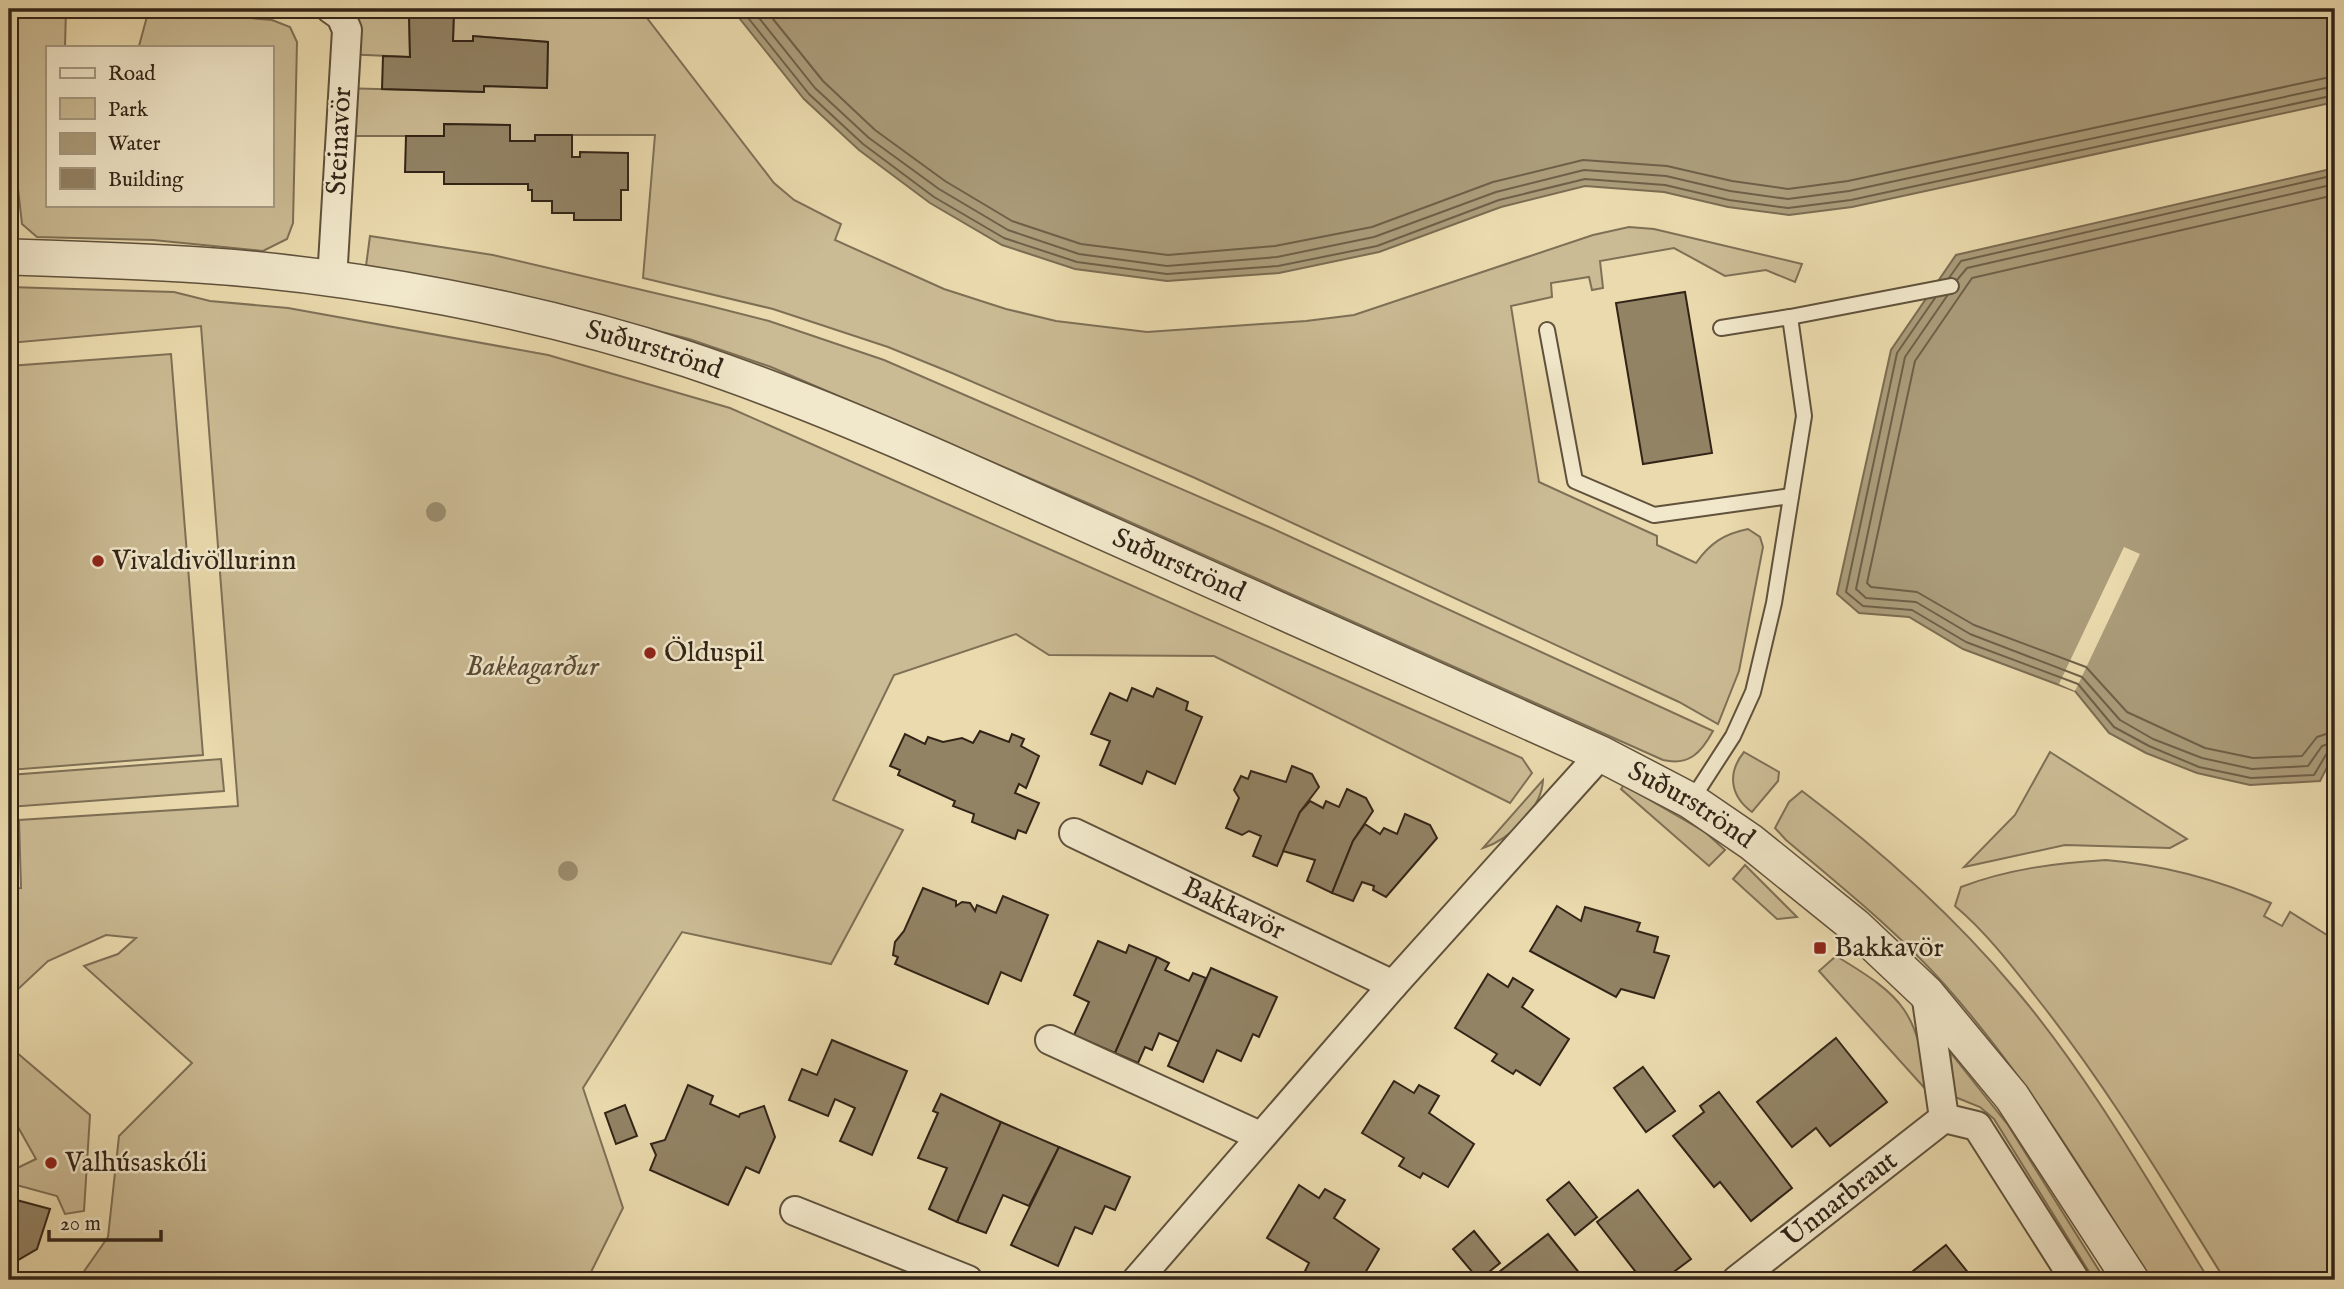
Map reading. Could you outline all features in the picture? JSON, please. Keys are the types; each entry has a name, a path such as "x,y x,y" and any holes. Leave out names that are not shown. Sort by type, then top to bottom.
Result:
{"street":[{"name":"Steinavör","path":"331,9 341,16 347,30 332,280"},
{"name":"Suðurströnd","path":"9,257 200,265 332,280 530,317 686,359 847,418 1601,754 1691,801 1751,842 1830,905 1926,993 2012,1097 2130,1280"},
{"path":"1137,1280 1393,985 1601,754"},
{"name":"Bakkavör","path":"1074,833 1393,985"},
{"path":"1926,993 1944,1118 1978,1126 2075,1280"},
{"path":"1050,1040 1260,1136"},
{"name":"Unnarbraut","path":"1737,1280 1944,1118"},
{"path":"794,1211 968,1280"}],"lane":[{"path":"1721,328 1951,286"},
{"path":"1691,801 1733,736 1753,691 1774,603 1804,416 1790,317"},
{"path":"1547,331 1575,481 1654,515 1791,496"}],"green space":[{"path":"9,9 66,9 65,46 46,46 46,206 273,206 273,46 139,46 149,9 272,20 290,27 297,42 293,223 287,239 263,251 153,240 37,237 22,224 9,109"},
{"path":"343,9 415,9 414,14 409,15 410,57 344,54"},
{"path":"454,9 640,9 774,183 794,200 841,224 835,240 944,289 1006,309 1056,321 1147,332 1354,315 1593,235 1629,227 1654,229 1802,264 1795,282 1766,270 1725,276 1674,248 1600,261 1603,288 1592,290 1589,277 1551,283 1552,297 1511,306 1539,482 1657,536 1657,545 1696,563 1718,540 1732,534 1748,529 1760,537 1763,547 1739,671 1718,724 1679,702 1195,478 952,373 888,347 773,309 643,278 655,135 535,135 535,141 510,141 509,125 445,124 444,136 340,136 342,88 484,92 484,86 547,88 548,42 474,36 473,41 453,41"},
{"path":"370,236 493,255 706,305 769,321 884,360 1269,527 1713,731 1704,746 1693,756 1680,761 1663,760 1092,505 771,367 689,339 504,291 366,266"},
{"name":"Bakkagarður","path":"9,287 174,292 210,301 288,308 548,355 730,408 1522,758 1532,773 1510,803 1214,656 1049,655 1016,634 894,675 833,800 903,830 831,964 682,932 583,1088 623,1208 587,1280 78,1280 108,1237 119,1136 192,1063 84,966 118,954 136,938 106,935 48,961 15,992 9,991 9,889 21,888 19,820 238,806 201,326 9,343"},
{"name":"Vivaldivöllurinn","path":"171,354 203,755 9,770 9,366"},
{"path":"1744,752 1779,772 1778,781 1752,812 1739,799 1733,784 1735,768"},
{"path":"2050,752 2187,839 2170,848 2065,845 1964,867 2015,815"},
{"path":"221,759 224,791 9,807 9,775"},
{"path":"1543,780 1537,801 1522,822 1503,838 1483,848"},
{"path":"1624,785 1705,832 1725,850 1709,866 1621,789"},
{"path":"1802,791 1859,836 1941,909 2015,989 2093,1094 2209,1280 2151,1280 2054,1128 1974,1019 1907,945 1775,828 1789,802"},
{"path":"2106,860 2169,869 2231,887 2271,903 2264,916 2282,926 2290,912 2335,940 2335,1280 2225,1280 2087,1065 2008,961 1955,906 1961,887 1979,881 2032,868"},
{"path":"1745,865 1797,917 1777,919 1733,879"},
{"path":"1836,956 1878,984 1893,996 1904,1010 1919,1043 1929,1093 1819,971"},
{"path":"9,1046 90,1115 84,1211 65,1214 57,1196 9,1183 9,1172 36,1159 9,1111"},
{"path":"1950,1052 2008,1125 2105,1280 2094,1280 1994,1119 1980,1107 1955,1097"}],"water":[{"path":"732,9 2335,9 2335,102 1852,207 1789,215 1728,207 1664,192 1585,186 1501,207 1379,252 1279,273 1167,281 1075,269 1002,245 930,203 859,150 804,99"},
{"path":"2335,168 2335,752 2320,781 2250,785 2197,773 2146,753 2109,733 2075,691 1963,649 1909,617 1859,613 1837,594 1891,350 1956,255"}],"pier":[{"path":"2124,547 2140,554 2075,691 2059,684"}],"building":[{"path":"415,9 454,9 453,41 473,41 473,36 548,42 547,88 484,86 484,92 382,89 383,56 410,57 409,14 414,14"},
{"path":"444,124 510,125 510,141 535,141 535,135 572,135 572,157 580,157 580,152 628,153 628,190 621,190 621,220 574,220 574,213 552,213 552,201 532,201 532,190 528,190 528,184 444,184 444,172 405,172 406,136 444,136"},
{"path":"1685,292 1712,453 1643,464 1616,303"},
{"path":"1132,688 1153,697 1157,688 1188,702 1186,710 1202,717 1175,784 1147,771 1142,784 1100,765 1110,741 1091,734 1110,693 1127,701"},
{"path":"980,731 1009,742 1012,734 1024,739 1021,746 1039,756 1026,788 1019,784 1015,793 1039,803 1026,833 1018,830 1015,839 972,822 974,814 953,806 955,801 898,775 900,770 890,766 905,734 925,744 928,737 943,742 962,738 973,743"},
{"path":"1292,766 1312,774 1319,787 1300,812 1277,866 1253,856 1261,836 1249,831 1242,835 1226,828 1239,798 1234,790 1241,776 1248,779 1251,771 1286,782"},
{"path":"1347,789 1366,798 1373,811 1353,841 1332,893 1307,881 1315,860 1283,851 1300,812 1310,801 1323,808 1326,801 1339,807"},
{"path":"1405,814 1430,825 1437,838 1386,897 1373,890 1374,886 1362,882 1353,901 1332,893 1353,841 1365,824 1380,834 1384,828 1397,834"},
{"path":"923,888 956,901 956,906 962,902 970,903 975,911 977,905 996,913 1003,896 1048,915 1021,981 1001,972 988,1004 895,964 898,957 893,955 895,942 904,931"},
{"path":"1557,906 1581,921 1585,907 1640,923 1637,931 1658,937 1654,952 1669,956 1654,998 1621,989 1616,997 1530,951"},
{"path":"1098,941 1126,953 1129,945 1157,957 1115,1053 1074,1035 1089,1002 1074,995"},
{"path":"1157,957 1169,963 1165,970 1189,981 1193,973 1206,978 1179,1042 1159,1033 1152,1050 1145,1047 1138,1063 1115,1053"},
{"path":"1211,968 1277,997 1259,1037 1253,1034 1241,1061 1217,1050 1203,1082 1168,1066"},
{"path":"1488,974 1508,987 1513,978 1533,990 1522,1007 1569,1039 1540,1085 1516,1070 1513,1074 1492,1061 1497,1054 1455,1028"},
{"path":"1836,1038 1887,1102 1830,1146 1816,1128 1792,1147 1757,1102"},
{"path":"832,1040 907,1071 872,1155 840,1141 855,1108 835,1099 828,1116 789,1100 802,1069 817,1075"},
{"path":"1643,1067 1675,1111 1646,1132 1614,1088"},
{"path":"1394,1081 1414,1093 1419,1085 1439,1096 1429,1113 1474,1144 1448,1187 1423,1173 1420,1178 1399,1166 1404,1158 1362,1133"},
{"path":"688,1085 713,1096 710,1104 739,1117 740,1114 764,1106 775,1137 759,1173 746,1167 728,1205 650,1170 656,1155 651,1144 665,1140"},
{"path":"1719,1092 1792,1188 1751,1221 1720,1182 1714,1187 1673,1136 1704,1112 1700,1106"},
{"path":"941,1094 1001,1122 957,1222 929,1209 947,1168 918,1158 938,1113 933,1111"},
{"path":"625,1105 637,1136 616,1144 605,1113"},
{"path":"1001,1122 1059,1147 1029,1206 1003,1195 986,1233 957,1222"},
{"path":"1059,1147 1130,1177 1115,1210 1105,1206 1092,1234 1075,1227 1058,1266 1011,1245"},
{"path":"1569,1182 1597,1217 1575,1235 1547,1200"},
{"path":"1299,1185 1319,1198 1325,1189 1345,1200 1334,1218 1379,1249 1361,1280 1321,1280 1305,1271 1309,1263 1267,1238"},
{"path":"1638,1190 1691,1259 1663,1280 1642,1280 1597,1222"},
{"path":"9,1198 50,1209 37,1249 15,1262 17,1266 9,1270"},
{"path":"1474,1231 1500,1263 1479,1280 1453,1249"},
{"path":"1548,1234 1585,1280 1505,1280 1499,1272"},
{"path":"1946,1245 1974,1280 1913,1280 1908,1275"}],"place":[{"name":"Vivaldivöllurinn","path":"98,561"},
{"name":"Ölduspil","path":"650,653"},
{"name":"Bakkavör","path":"1820,948"},
{"name":"Valhúsaskóli","path":"51,1163"}]}
